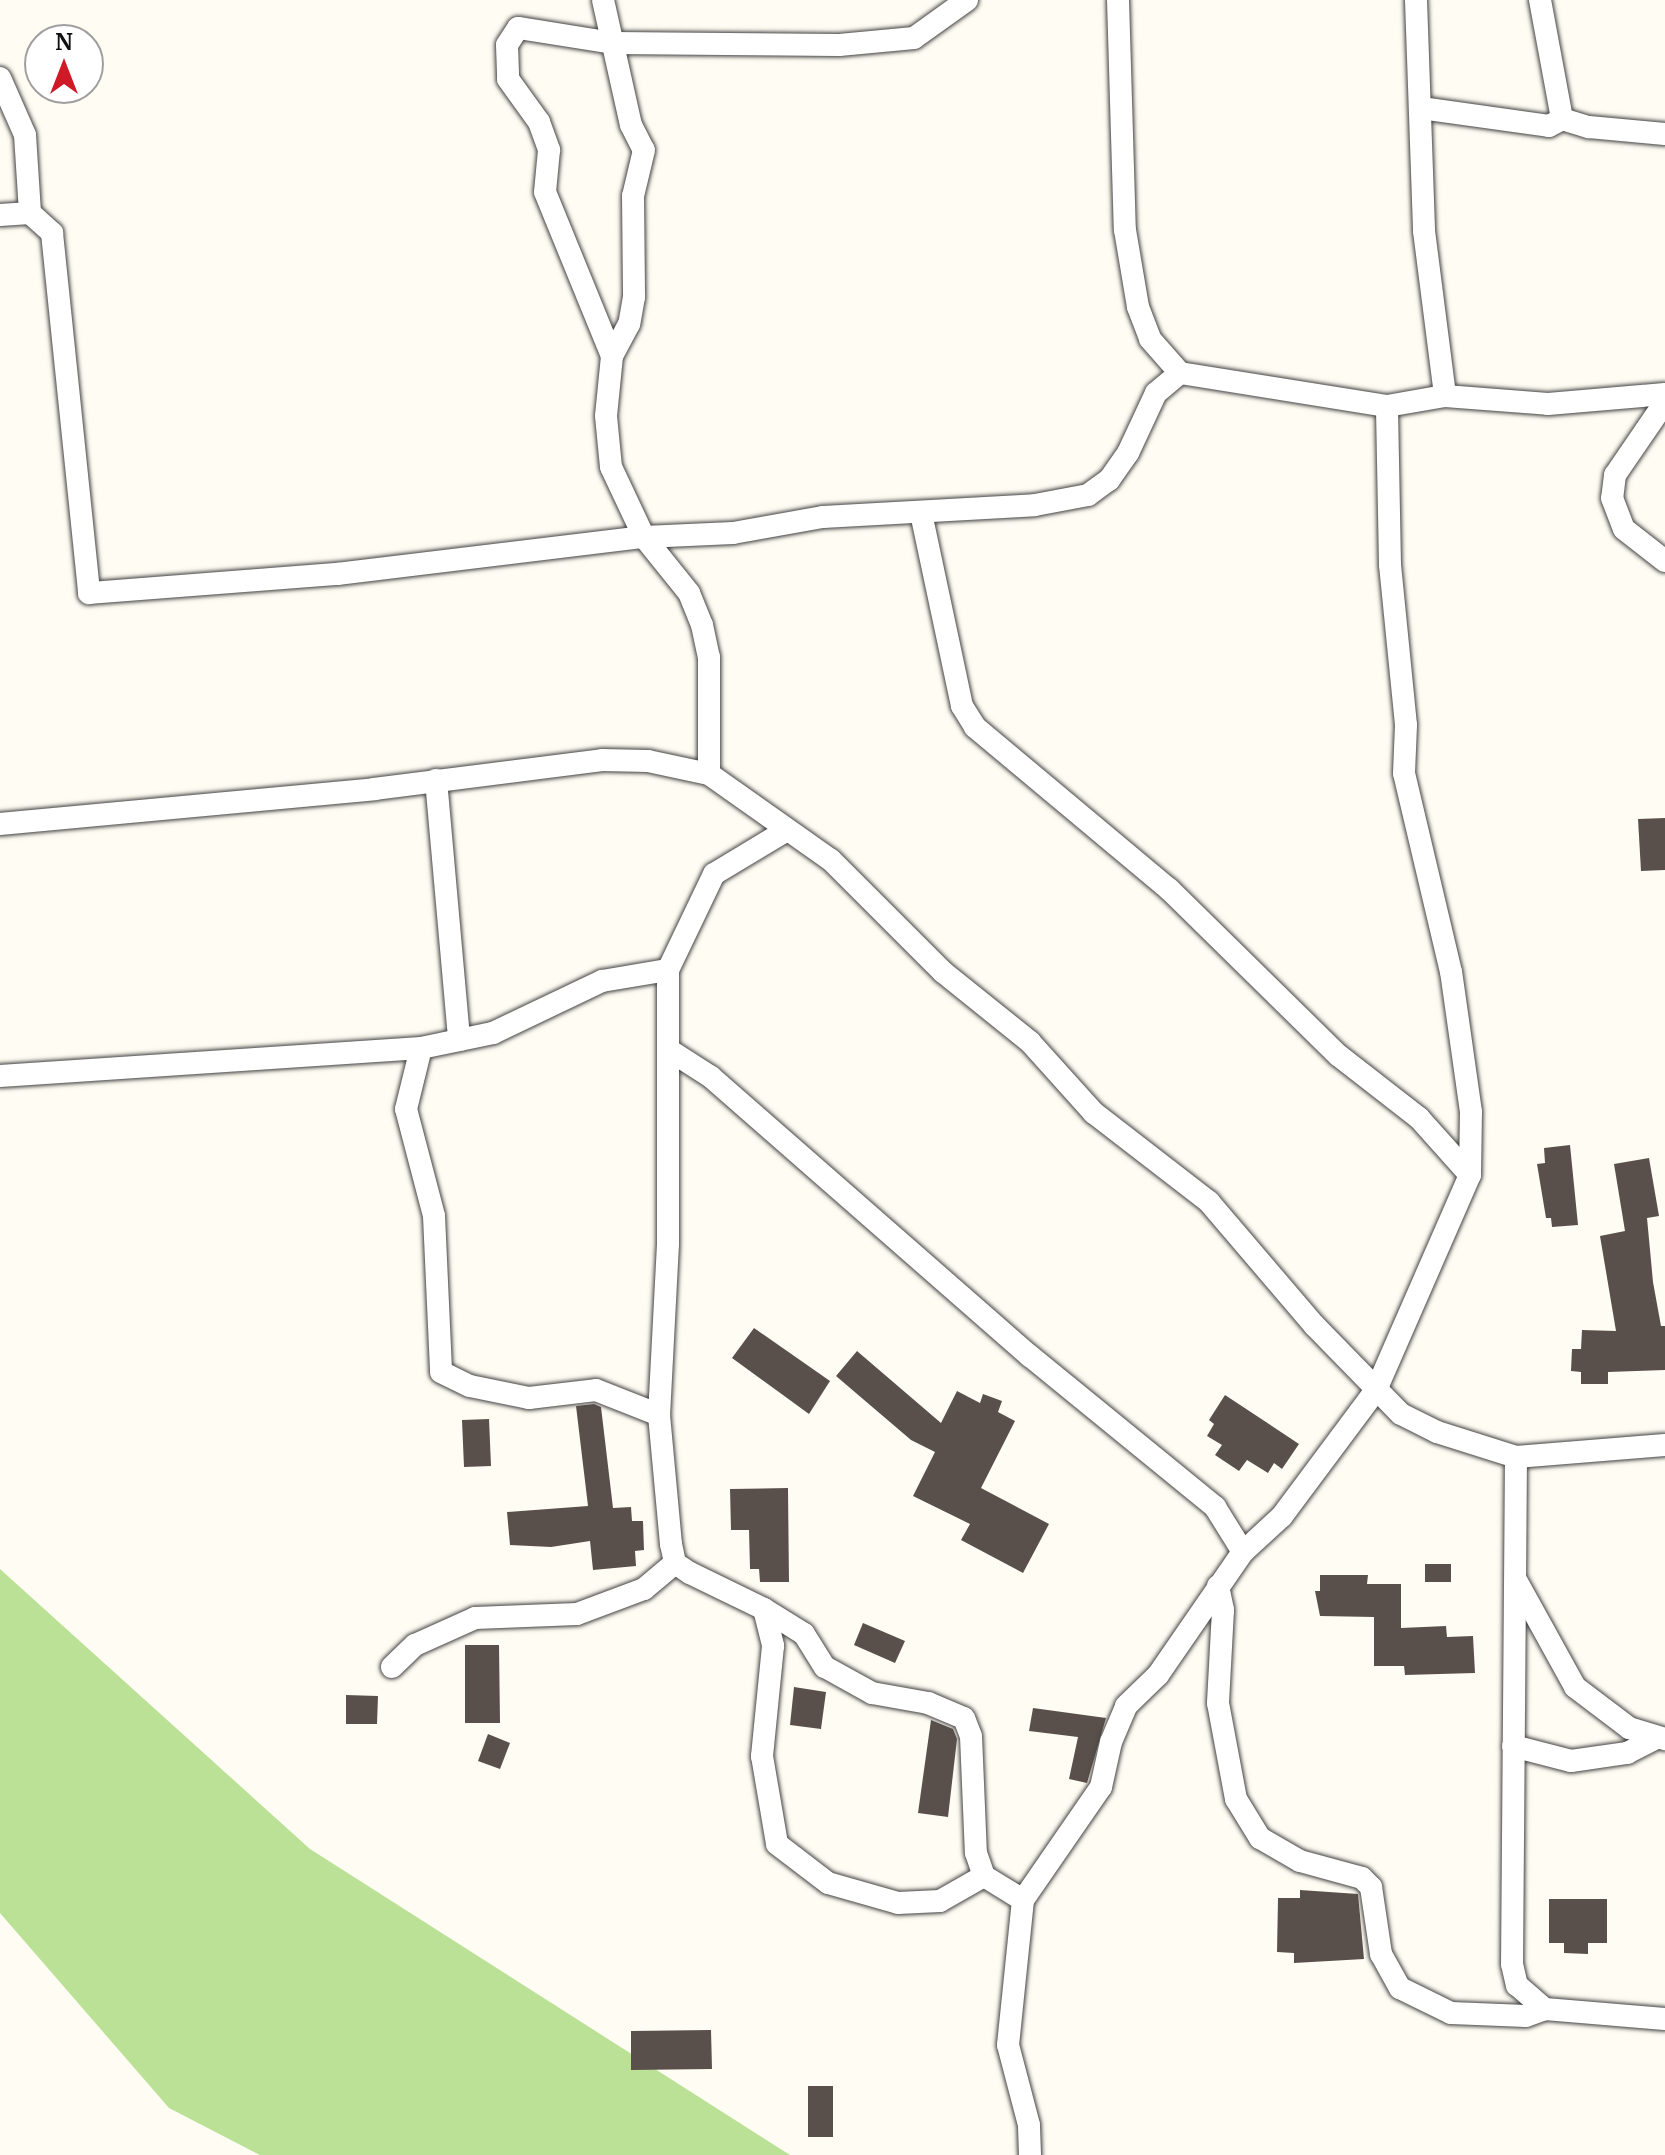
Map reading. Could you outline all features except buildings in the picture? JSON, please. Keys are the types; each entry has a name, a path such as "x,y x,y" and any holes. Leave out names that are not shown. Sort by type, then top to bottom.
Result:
{"street":[{"path":"603,0 631,125 644,150 633,196 634,297 629,324 612,356 606,416 611,467 644,537 689,593 702,625 709,657 709,774"},
{"path":"612,356 545,192 549,150 539,122 508,79 507,45 518,28 613,43 839,45 914,38 967,0"},
{"path":"1118,0 1125,230 1138,307 1150,339 1180,373 1387,406 1445,396 1548,404 1665,394"},
{"path":"1416,0 1424,231 1445,396"},
{"path":"1540,0 1562,119"},
{"path":"0,78 25,135 30,213 52,233 89,593 337,574 644,537 733,533 823,517 1035,505 1088,495 1109,480 1128,453 1156,393 1180,373"},
{"path":"1421,108 1549,126 1562,119 1589,127 1665,134"},
{"path":"0,215 30,213"},
{"path":"1665,402 1615,475 1612,498 1624,529 1665,561"},
{"path":"1030,2155 1029,2125 1008,2045 1023,1900 1101,1787 1111,1742 1126,1706 1158,1675 1243,1552 1282,1516 1376,1390 1470,1175 1471,1112 1451,972 1404,773 1406,725 1390,565 1387,406"},
{"path":"921,513 962,706 975,727 1169,889 1338,1055 1419,1118 1470,1175"},
{"path":"0,824 602,760 648,761 709,774 831,860 943,972 1030,1042 1094,1113 1209,1202 1376,1390 1401,1414 1437,1432 1516,1457 1665,1445"},
{"path":"436,780 459,1040"},
{"path":"675,1563 659,1415 668,1244 668,970 714,874 787,830"},
{"path":"0,1076 421,1048 493,1033 602,981 668,970"},
{"path":"421,1048 406,1109 434,1216 441,1372 470,1386 529,1398 596,1390 659,1415"},
{"path":"669,1050 711,1077 1030,1356 1215,1507 1243,1552"},
{"path":"1516,1457 1512,1964 1517,1985 1545,2009"},
{"path":"675,1563 764,1609 804,1634 825,1667 860,1687 928,1703 964,1718 971,1736 976,1853 984,1876 1023,1900"},
{"path":"392,1667 415,1645 475,1618 577,1614 644,1589 675,1563"},
{"path":"1514,1575 1575,1687 1629,1728 1660,1738"},
{"path":"1218,1586 1223,1610 1218,1703 1236,1799 1260,1838 1300,1861 1362,1878 1371,1887 1381,1954 1400,1988 1451,2013 1526,2016 1545,2009 1665,2019"},
{"path":"764,1609 773,1646 762,1756 777,1844 828,1883 898,1903 940,1901 984,1876"},
{"path":"1513,1746 1571,1761 1627,1753 1660,1738"}],"green space":[{"path":"0,1569 310,1849 790,2155 260,2155 169,2108 0,1913"}]}
